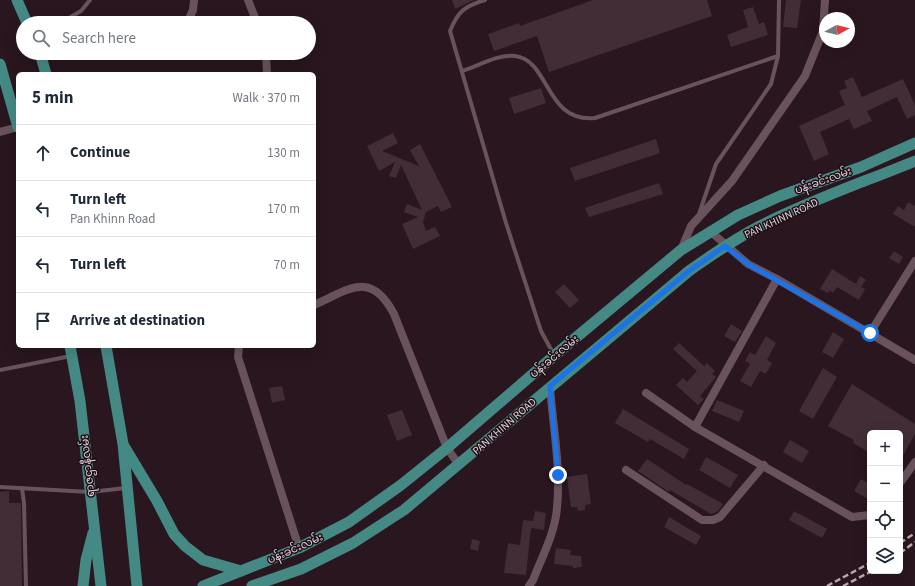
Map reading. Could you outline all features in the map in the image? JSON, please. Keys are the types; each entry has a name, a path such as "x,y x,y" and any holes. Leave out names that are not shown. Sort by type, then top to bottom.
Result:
{"main road":[{"path":"17,0 24,16"},
{"path":"44,60 46,72"},
{"path":"0,64 16,120"},
{"name":"ပန်းခင်းလမ်း","path":"204,586 299,548 349,522 401,485 448,448 555,355 681,250 738,215 780,196 861,166 915,143"},
{"name":"PAN KHINN ROAD","path":"252,586 301,569 353,543 404,510 689,271 725,246 762,225 802,206 915,161"},
{"path":"106,348 123,444 137,586"},
{"name":"ရာဇဌာနီလမ်း","path":"71,351 80,401 102,586"},
{"path":"123,444 178,538 203,560 222,567 241,571"},
{"path":"83,586 86,560 94,526"}],"street":[{"path":"190,16 193,10 194,0"},
{"path":"248,0 255,16"},
{"path":"681,250 691,226 732,181 805,76 823,31 825,0"},
{"path":"266,60 267,72"},
{"path":"0,132 16,128"},
{"path":"711,232 725,246 748,264 777,279 915,360"},
{"path":"870,333 915,261"},
{"path":"695,427 777,279"},
{"path":"316,304 355,287 371,287 386,299 394,314 448,448 459,465"},
{"path":"239,348 238,357 299,548"},
{"path":"529,586 533,580 552,531 557,509 558,475 550,386"},
{"path":"646,393 695,427 764,465 852,517 867,515"},
{"path":"903,479 915,462"},
{"path":"626,470 702,520 713,520 720,517 764,465"}],"lane":[{"path":"72,16 81,11 90,0"},
{"path":"485,0 476,3 456,16 450,31 506,223 538,324 555,355"},
{"path":"697,218 716,164 771,84 778,56 779,0"},
{"path":"462,71 504,56 516,56 528,61 564,111 574,117 584,119 595,118 778,56"},
{"path":"0,370 71,351"},
{"path":"0,487 90,492 127,488"},
{"path":"22,488 24,503 26,586"}],"building":[{"path":"452,0 474,0 455,9"},
{"path":"593,0 707,0 712,16 549,72 537,36 494,51 488,34 519,23 520,26"},
{"path":"786,0 801,0 797,28 783,27"},
{"path":"753,7 759,24 764,22 768,35 731,47 727,35 748,27 743,10"},
{"path":"853,77 862,97 903,79 915,105 915,115 907,119 897,97 867,111 872,121 854,129 849,119 820,132 829,154 814,161 799,126 845,105 839,91 847,88 844,81"},
{"path":"541,88 546,103 514,114 509,98"},
{"path":"393,133 398,143 382,151 419,166 410,150 420,144 452,207 441,212 438,206 426,212 423,222 426,231 435,227 440,236 413,249 402,224 418,217 404,212 407,204 422,210 401,165 396,178 389,176 395,162 379,171 367,146"},
{"path":"656,139 660,153 575,181 570,168"},
{"path":"659,183 663,194 589,217 585,208"},
{"path":"908,202 915,206 915,227 893,214 898,206 904,210"},
{"path":"894,251 903,257 899,264 889,258"},
{"path":"832,269 856,284 860,276 866,280 861,287 865,289 859,300 837,287 833,293 829,290 828,293 820,289"},
{"path":"564,284 579,300 570,308 555,292"},
{"path":"731,324 742,331 735,342 724,336"},
{"path":"833,332 844,339 833,358 822,352"},
{"path":"766,336 776,343 767,360 772,363 766,374 760,371 751,387 740,381 750,364 745,361 750,352 755,355"},
{"path":"679,343 704,366 707,363 715,371 712,374 716,377 700,396 704,399 698,405 676,385 683,378 687,382 697,371 673,349"},
{"path":"823,368 837,377 813,419 799,411"},
{"path":"852,384 915,424 915,434 903,456 903,430 867,430 867,451 853,443 854,440 828,426"},
{"path":"282,386 285,400 272,403 269,388"},
{"path":"717,400 744,411 739,422 712,411"},
{"path":"623,409 689,449 684,459 650,439 648,442 615,423"},
{"path":"402,410 412,435 397,441 387,415"},
{"path":"790,440 809,451 802,463 783,452"},
{"path":"706,457 738,475 730,488 699,470"},
{"path":"647,459 686,485 687,484 723,504 717,512 711,514 670,490 669,492 638,471"},
{"path":"587,474 591,504 585,505 585,510 578,511 577,507 571,507 567,477"},
{"path":"861,479 867,482 867,498 854,491"},
{"path":"9,491 9,503 21,503 22,586 0,586 0,492"},
{"path":"535,511 546,513 544,530 531,528 526,575 504,573 508,543 520,545 523,520 533,521"},
{"path":"794,511 827,529 822,538 789,520"},
{"path":"669,517 701,536 696,545 664,527"},
{"path":"472,539 480,541 478,551 470,549"},
{"path":"556,548 571,550 570,555 581,556 582,567 573,568 573,566 554,564"}],"railway":[{"path":"903,541 915,533"},
{"path":"903,551 915,542"},
{"path":"827,586 867,565"},
{"path":"843,586 867,574"}],"route":[{"path":"558,475 550,386 689,271 725,246 748,264 777,279 870,333"}]}
